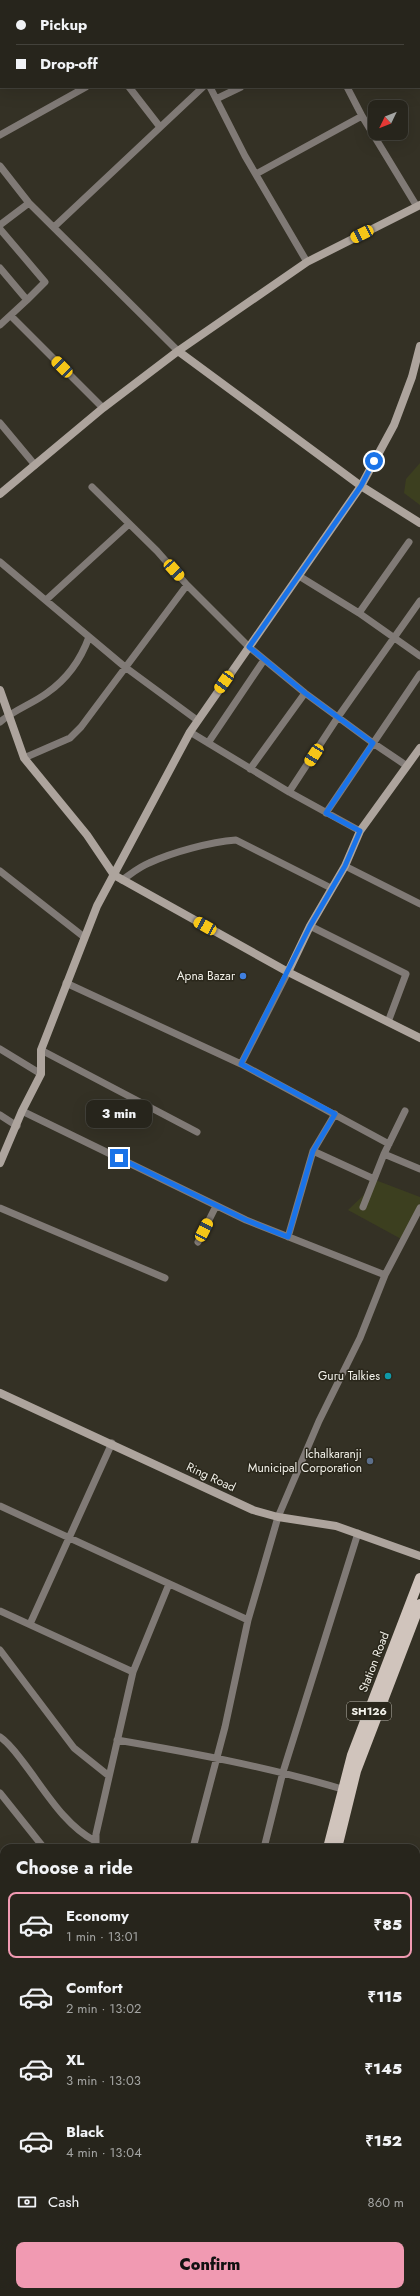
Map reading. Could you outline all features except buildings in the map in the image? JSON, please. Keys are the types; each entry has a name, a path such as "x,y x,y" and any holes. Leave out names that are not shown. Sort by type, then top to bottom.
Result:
{"main road":[{"path":"0,494 103,408 178,351 307,262 418,205"},
{"path":"0,1162 17,1126 22,1110 41,1074 41,1050 97,906 197,720 361,486 394,425 412,377 420,346"},
{"path":"178,351 361,486 420,523"},
{"path":"0,690 24,758 87,835 114,875 288,972 420,1038"},
{"path":"288,972 310,926 345,866 360,831 420,748"},
{"name":"Ring Road","path":"0,1393 112,1443 253,1510 278,1517 336,1526 420,1556"},
{"name":"Station Road","path":"329,1844 352,1755 420,1578"},
{"name":"Station Road","path":"338,1844 356,1771 420,1604"}],"street":[{"path":"0,135 84,88"},
{"path":"130,88 160,127"},
{"path":"54,227 202,88"},
{"path":"210,88 256,174 307,262"},
{"path":"216,99 239,88"},
{"path":"348,88 362,116 418,205"},
{"path":"256,174 362,116"},
{"path":"0,166 29,203 178,351"},
{"path":"0,225 29,203"},
{"path":"0,229 44,282 28,300 0,325"},
{"path":"0,268 28,300"},
{"path":"11,316 103,408"},
{"path":"0,423 35,466"},
{"path":"92,487 157,551 187,585 249,647 305,693 373,743 408,766"},
{"path":"46,600 129,524"},
{"path":"359,613 409,542"},
{"path":"0,562 125,667 197,720"},
{"path":"299,576 359,613 420,656"},
{"path":"24,758 70,738 82,727 187,585"},
{"path":"289,792 338,717 420,601"},
{"path":"0,722 9,715 47,693 62,680 74,666 89,637"},
{"path":"208,743 264,660"},
{"path":"326,813 420,674"},
{"path":"250,769 305,693"},
{"path":"190,732 289,792 360,831"},
{"path":"122,880 147,863 221,841 236,840 331,888"},
{"path":"345,866 420,904"},
{"path":"0,871 84,937"},
{"path":"310,926 406,974 388,1022"},
{"path":"241,1064 288,972"},
{"path":"66,983 241,1064 389,1144"},
{"path":"0,1049 41,1074"},
{"path":"41,1050 197,1132"},
{"path":"22,1110 216,1206 288,1237 385,1275"},
{"path":"363,1207 384,1154 405,1111"},
{"path":"288,1237 313,1151 335,1114"},
{"path":"0,1115 17,1126"},
{"path":"313,1151 374,1179"},
{"path":"384,1154 420,1170"},
{"path":"198,1242 216,1206"},
{"path":"0,1208 165,1278"},
{"path":"195,1844 217,1758 248,1620 278,1517 319,1421 360,1338 385,1275 420,1208"},
{"path":"30,1624 112,1443"},
{"path":"0,1506 248,1620"},
{"path":"265,1844 283,1772 358,1533"},
{"path":"95,1844 109,1776 133,1672 169,1584"},
{"path":"0,1611 30,1624 90,1654 133,1672"},
{"path":"0,1650 74,1748 109,1776"},
{"path":"0,1737 12,1748 69,1822 93,1844"},
{"path":"117,1740 217,1758 283,1772 342,1789"},
{"path":"0,1793 41,1844"}],"green space":[{"path":"420,463 420,505 404,493 406,479"},
{"path":"370,1178 420,1197 420,1208 403,1240 348,1210 367,1192"}],"place":[{"name":"Apna Bazar","path":"243,976"},
{"name":"Guru Talkies","path":"388,1376"},
{"name":"Ichalkaranji Municipal Corporation","path":"370,1461"}],"route":[{"path":"119,1158 246,1220 288,1237 313,1151 335,1114 241,1064 310,926 345,866 360,831 326,813 373,743 305,693 249,647 361,486 374,461"}]}
